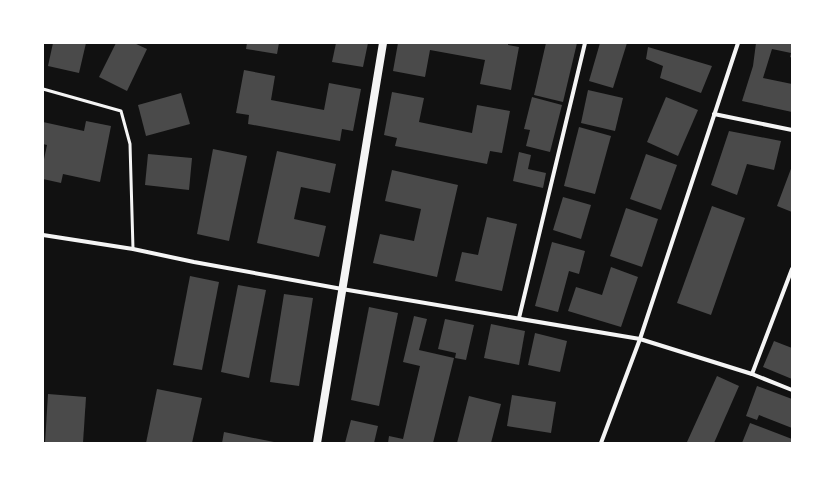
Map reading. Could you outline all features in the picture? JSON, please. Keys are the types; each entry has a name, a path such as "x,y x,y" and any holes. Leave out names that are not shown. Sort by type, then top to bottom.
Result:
{"main road":[{"path":"317,443 383,43"}],"street":[{"path":"519,318 585,43"},
{"path":"601,443 640,339 738,43"},
{"path":"714,114 792,130"},
{"path":"43,235 133,249 194,262 342,289 640,339 752,374 792,390"},
{"path":"752,374 792,269"}],"lane":[{"path":"43,89 122,111 130,144 133,249"}],"building":[{"path":"53,43 86,43 79,73 48,66"},
{"path":"116,43 134,43 147,49 127,91 99,77"},
{"path":"247,43 279,43 277,54 246,49"},
{"path":"336,43 368,43 363,67 332,62"},
{"path":"398,43 508,43 508,45 519,47 511,90 480,84 485,60 430,50 425,77 393,71"},
{"path":"546,43 577,43 563,102 534,95"},
{"path":"600,43 627,43 613,88 589,81"},
{"path":"756,43 792,43 792,58 790,57 791,53 772,49 763,78 792,84 792,112 742,101 753,66"},
{"path":"648,47 712,66 701,93 660,78 663,66 646,59"},
{"path":"244,70 275,76 271,100 324,110 329,83 361,89 353,131 342,129 340,141 248,124 249,115 236,113"},
{"path":"588,90 623,98 615,131 581,123"},
{"path":"392,92 424,98 419,122 472,133 477,105 510,111 502,153 490,151 487,164 395,146 397,138 384,135"},
{"path":"181,93 190,124 146,136 138,105"},
{"path":"532,97 562,105 550,152 526,146 530,130 524,129"},
{"path":"666,97 698,110 678,156 647,142"},
{"path":"86,121 111,126 100,182 63,174 61,183 43,179 43,164 47,145 43,144 43,122 84,131"},
{"path":"579,127 611,136 595,194 564,186"},
{"path":"729,131 781,141 774,170 747,164 737,195 711,185"},
{"path":"213,149 247,156 229,241 197,234"},
{"path":"277,151 336,164 330,193 301,187 294,219 326,226 319,257 257,243"},
{"path":"519,152 531,155 528,169 546,173 543,188 513,181"},
{"path":"148,154 192,158 189,190 145,185"},
{"path":"646,154 677,165 661,210 630,199"},
{"path":"792,166 792,212 777,206"},
{"path":"392,170 458,185 437,277 373,263 380,234 414,241 421,209 385,201"},
{"path":"563,197 591,205 581,239 553,230"},
{"path":"712,206 745,218 711,315 677,303"},
{"path":"626,208 658,219 642,267 610,256"},
{"path":"487,217 517,224 502,291 455,281 462,252 478,255"},
{"path":"552,242 585,251 579,274 569,271 558,312 535,306"},
{"path":"611,267 638,277 621,327 568,311 576,287 602,295"},
{"path":"190,276 219,282 202,370 173,365"},
{"path":"238,285 266,290 249,378 221,372"},
{"path":"284,294 313,298 299,386 270,382"},
{"path":"369,307 398,313 379,406 351,400"},
{"path":"414,316 427,319 419,350 454,358 433,443 388,443 389,436 403,439 420,366 403,362"},
{"path":"445,319 474,325 466,360 455,358 456,353 438,349"},
{"path":"491,324 525,331 519,365 484,358"},
{"path":"535,333 567,341 560,372 528,365"},
{"path":"774,341 792,348 792,379 763,367"},
{"path":"717,376 739,386 714,443 687,442"},
{"path":"757,386 792,399 792,428 759,415 757,420 746,416"},
{"path":"157,389 202,398 192,443 146,443"},
{"path":"48,394 86,397 83,443 45,443"},
{"path":"512,395 556,402 551,433 507,426"},
{"path":"469,396 501,404 491,443 457,443"},
{"path":"351,420 378,426 374,443 345,443"},
{"path":"750,423 792,439 792,443 742,443"},
{"path":"224,432 274,442 274,443 222,443"}]}
